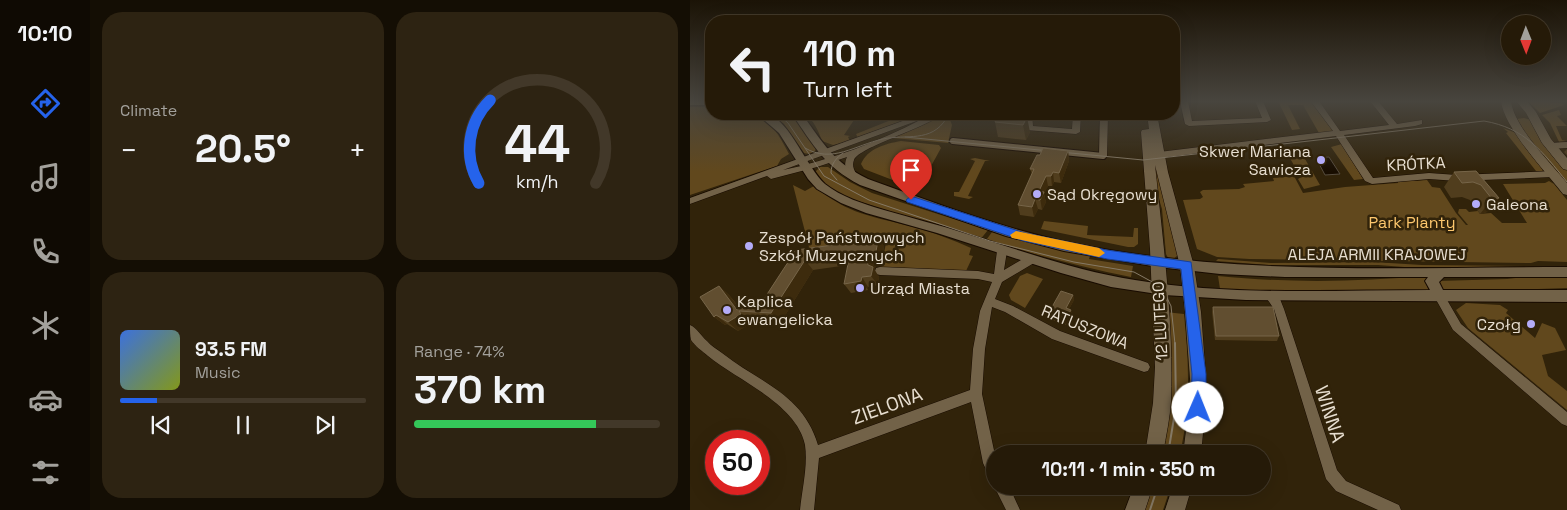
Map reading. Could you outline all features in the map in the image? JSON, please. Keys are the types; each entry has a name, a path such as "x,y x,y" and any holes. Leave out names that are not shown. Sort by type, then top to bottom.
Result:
{"main road":[{"path":"1146,125 1154,157"},
{"path":"1153,125 1154,157"},
{"path":"1518,125 1567,191"},
{"path":"1538,125 1550,146 1567,166"},
{"name":"12 LUTEGO","path":"1154,157 1163,389 1155,445"},
{"name":"12 LUTEGO","path":"1154,157 1187,266 1199,392 1198,422 1194,445"},
{"path":"1135,510 1141,495"},
{"path":"1175,510 1180,495"}],"street":[{"path":"777,125 818,184 847,201 892,218 938,229 1030,260 1108,281 1190,291 1270,296 1567,296"},
{"name":"ALEJA ARMII KRAJOWEJ","path":"805,125 827,156 855,178 884,190 1006,232 1064,246 1187,266 1285,272 1567,272"},
{"path":"690,201 827,156 903,125"},
{"path":"827,156 863,148 902,134 919,125"},
{"path":"1029,125 1029,128 1076,132 1076,125"},
{"path":"953,141 1103,156 1104,125"},
{"path":"1331,125 1338,134"},
{"path":"1154,157 1410,125"},
{"name":"KRÓTKA","path":"1338,134 1370,181 1429,176 1457,178 1553,174"},
{"path":"1550,146 1567,145"},
{"path":"855,178 848,169 849,161 853,155 863,148"},
{"path":"986,445 976,394 979,349 989,301 998,279 1002,251"},
{"path":"880,271 978,275 998,279 1030,260"},
{"path":"1440,272 1432,281 1457,327 1567,420"},
{"name":"WINNA","path":"1270,296 1277,305 1330,474 1341,486 1394,510"},
{"name":"RATUSZOWA","path":"989,301 1009,309 1056,335 1144,367"},
{"path":"690,330 702,344 792,411 805,427 812,454 807,510"},
{"name":"ZIELONA","path":"812,454 976,394"},
{"path":"1006,495 1013,510"}],"green space":[{"path":"690,125 769,125 781,139 789,154 781,159 777,166 690,195"},
{"path":"785,125 800,125 816,148 815,151 809,154 804,153"},
{"path":"815,125 851,125 844,135 850,136 848,137 850,141 833,145 822,141"},
{"path":"879,125 895,125 858,138 856,134"},
{"path":"919,125 952,125 948,143 893,138"},
{"path":"1289,125 1298,125 1300,129 1292,130"},
{"path":"1314,125 1328,125 1333,131 1319,133"},
{"path":"1519,125 1534,125 1548,148 1567,170 1567,186 1526,136"},
{"path":"1551,125 1567,126 1556,126 1562,140 1567,141 1567,143 1560,144"},
{"path":"1503,128 1516,133 1544,169 1542,171 1536,171 1506,133 1508,132"},
{"path":"901,141 939,145 941,148 919,188 916,189 864,169 861,164 873,150 883,145"},
{"path":"1342,144 1363,179 1354,180 1331,147"},
{"path":"1286,151 1301,152 1320,185 1304,189 1298,179 1303,176 1296,169"},
{"path":"970,159 990,161 985,161 968,196 973,197 969,199 954,196 954,192 959,192 975,161"},
{"path":"1155,165 1177,249 1177,256 1173,259 1168,258 1166,254 1162,209 1154,183"},
{"path":"820,167 828,167 850,182 872,193 988,230 979,241 852,199 836,192 817,177 815,172"},
{"name":"Park Planty","path":"1294,176 1303,193 1345,187 1398,183 1398,181 1412,179 1415,181 1427,180 1432,187 1440,188 1466,225 1468,225 1458,213 1459,209 1466,209 1469,212 1478,211 1480,214 1491,213 1502,223 1527,223 1503,184 1545,183 1549,181 1554,184 1567,200 1567,262 1249,259 1217,257 1197,249 1183,200 1200,199 1203,197 1200,192 1203,190 1239,189 1245,187 1243,184 1274,181 1273,178"},
{"path":"793,185 805,191 814,186 850,209 950,239 971,248 969,255 973,256 966,271 881,268 886,243 811,255"},
{"path":"1044,221 1088,226 1087,235 1133,237 1134,228 1138,228 1138,244 1134,247 1128,247 1041,229"},
{"path":"992,232 1054,249 1090,256 1089,259 1133,266 1131,277 984,243"},
{"path":"1218,259 1271,263 1373,262 1422,265 1532,266 1417,268 1378,265 1269,265 1216,261"},
{"path":"1027,273 1043,279 1025,308 1011,300 1009,295 1020,276"},
{"path":"1218,276 1269,280 1322,281 1374,280 1425,276 1427,277 1425,281 1429,291 1259,292 1220,289"},
{"path":"1531,276 1567,276 1567,288 1447,292 1441,289 1438,281 1507,279"},
{"path":"1466,303 1500,305 1508,310 1506,313 1535,338 1542,323 1555,328 1566,350 1542,355 1548,376 1567,391 1567,410 1468,328 1456,310"},
{"path":"1165,312 1184,314 1188,384 1182,445 1161,445"},
{"path":"1148,495 1168,495 1163,510 1143,510"}],"shaded area":[{"path":"1329,157 1340,174 1325,175 1316,158"}],"building":[{"path":"1043,148 1068,151 1059,173 1053,172 1051,176 1046,176 1039,191 1044,192 1040,200 1035,199 1032,207 1018,205 1034,169 1030,169"},
{"path":"1476,171 1499,198 1492,199 1481,185 1473,182 1462,183 1454,172"},
{"path":"879,236 875,256 869,257 867,261 868,265 873,267 871,276 862,277 861,281 844,284 850,254 805,260 771,313 739,311 741,314 728,322 716,315 714,317 700,297 719,286 737,310 750,302 762,302 796,250 848,243 849,240 856,237"},
{"path":"1061,291 1073,295 1066,308 1071,310 1065,320 1048,314"},
{"path":"1213,307 1273,307 1279,336 1216,336"}],"tram line":[{"path":"789,125 824,176 869,200 990,241 1074,262 1134,272 1156,284 1164,292 1171,306 1175,344"},
{"path":"905,137 926,135 942,125"},
{"path":"905,137 1143,160 1451,125"},
{"path":"1500,125 1522,135 1532,143 1567,182"},
{"path":"805,148 815,152 834,154 883,139 905,137"},
{"path":"837,180 831,173 832,167 836,159 843,153"},
{"path":"1170,445 1176,406 1175,343"},
{"path":"1150,510 1155,495"}],"slow traffic":[{"path":"1016,235 1099,253"}],"place":[{"name":"Skwer Mariana Sawicza","path":"1321,160"},
{"name":"Sąd Okręgowy","path":"1037,194"},
{"name":"Galeona","path":"1476,204"},
{"name":"Zespół Państwowych Szkół Muzycznych","path":"749,246"},
{"name":"Urząd Miasta","path":"860,288"},
{"name":"Kaplica ewangelicka","path":"727,310"},
{"name":"Czołg","path":"1531,324"}],"route":[{"path":"911,200 1024,237 1107,254 1187,266 1199,374 1198,408"}]}
